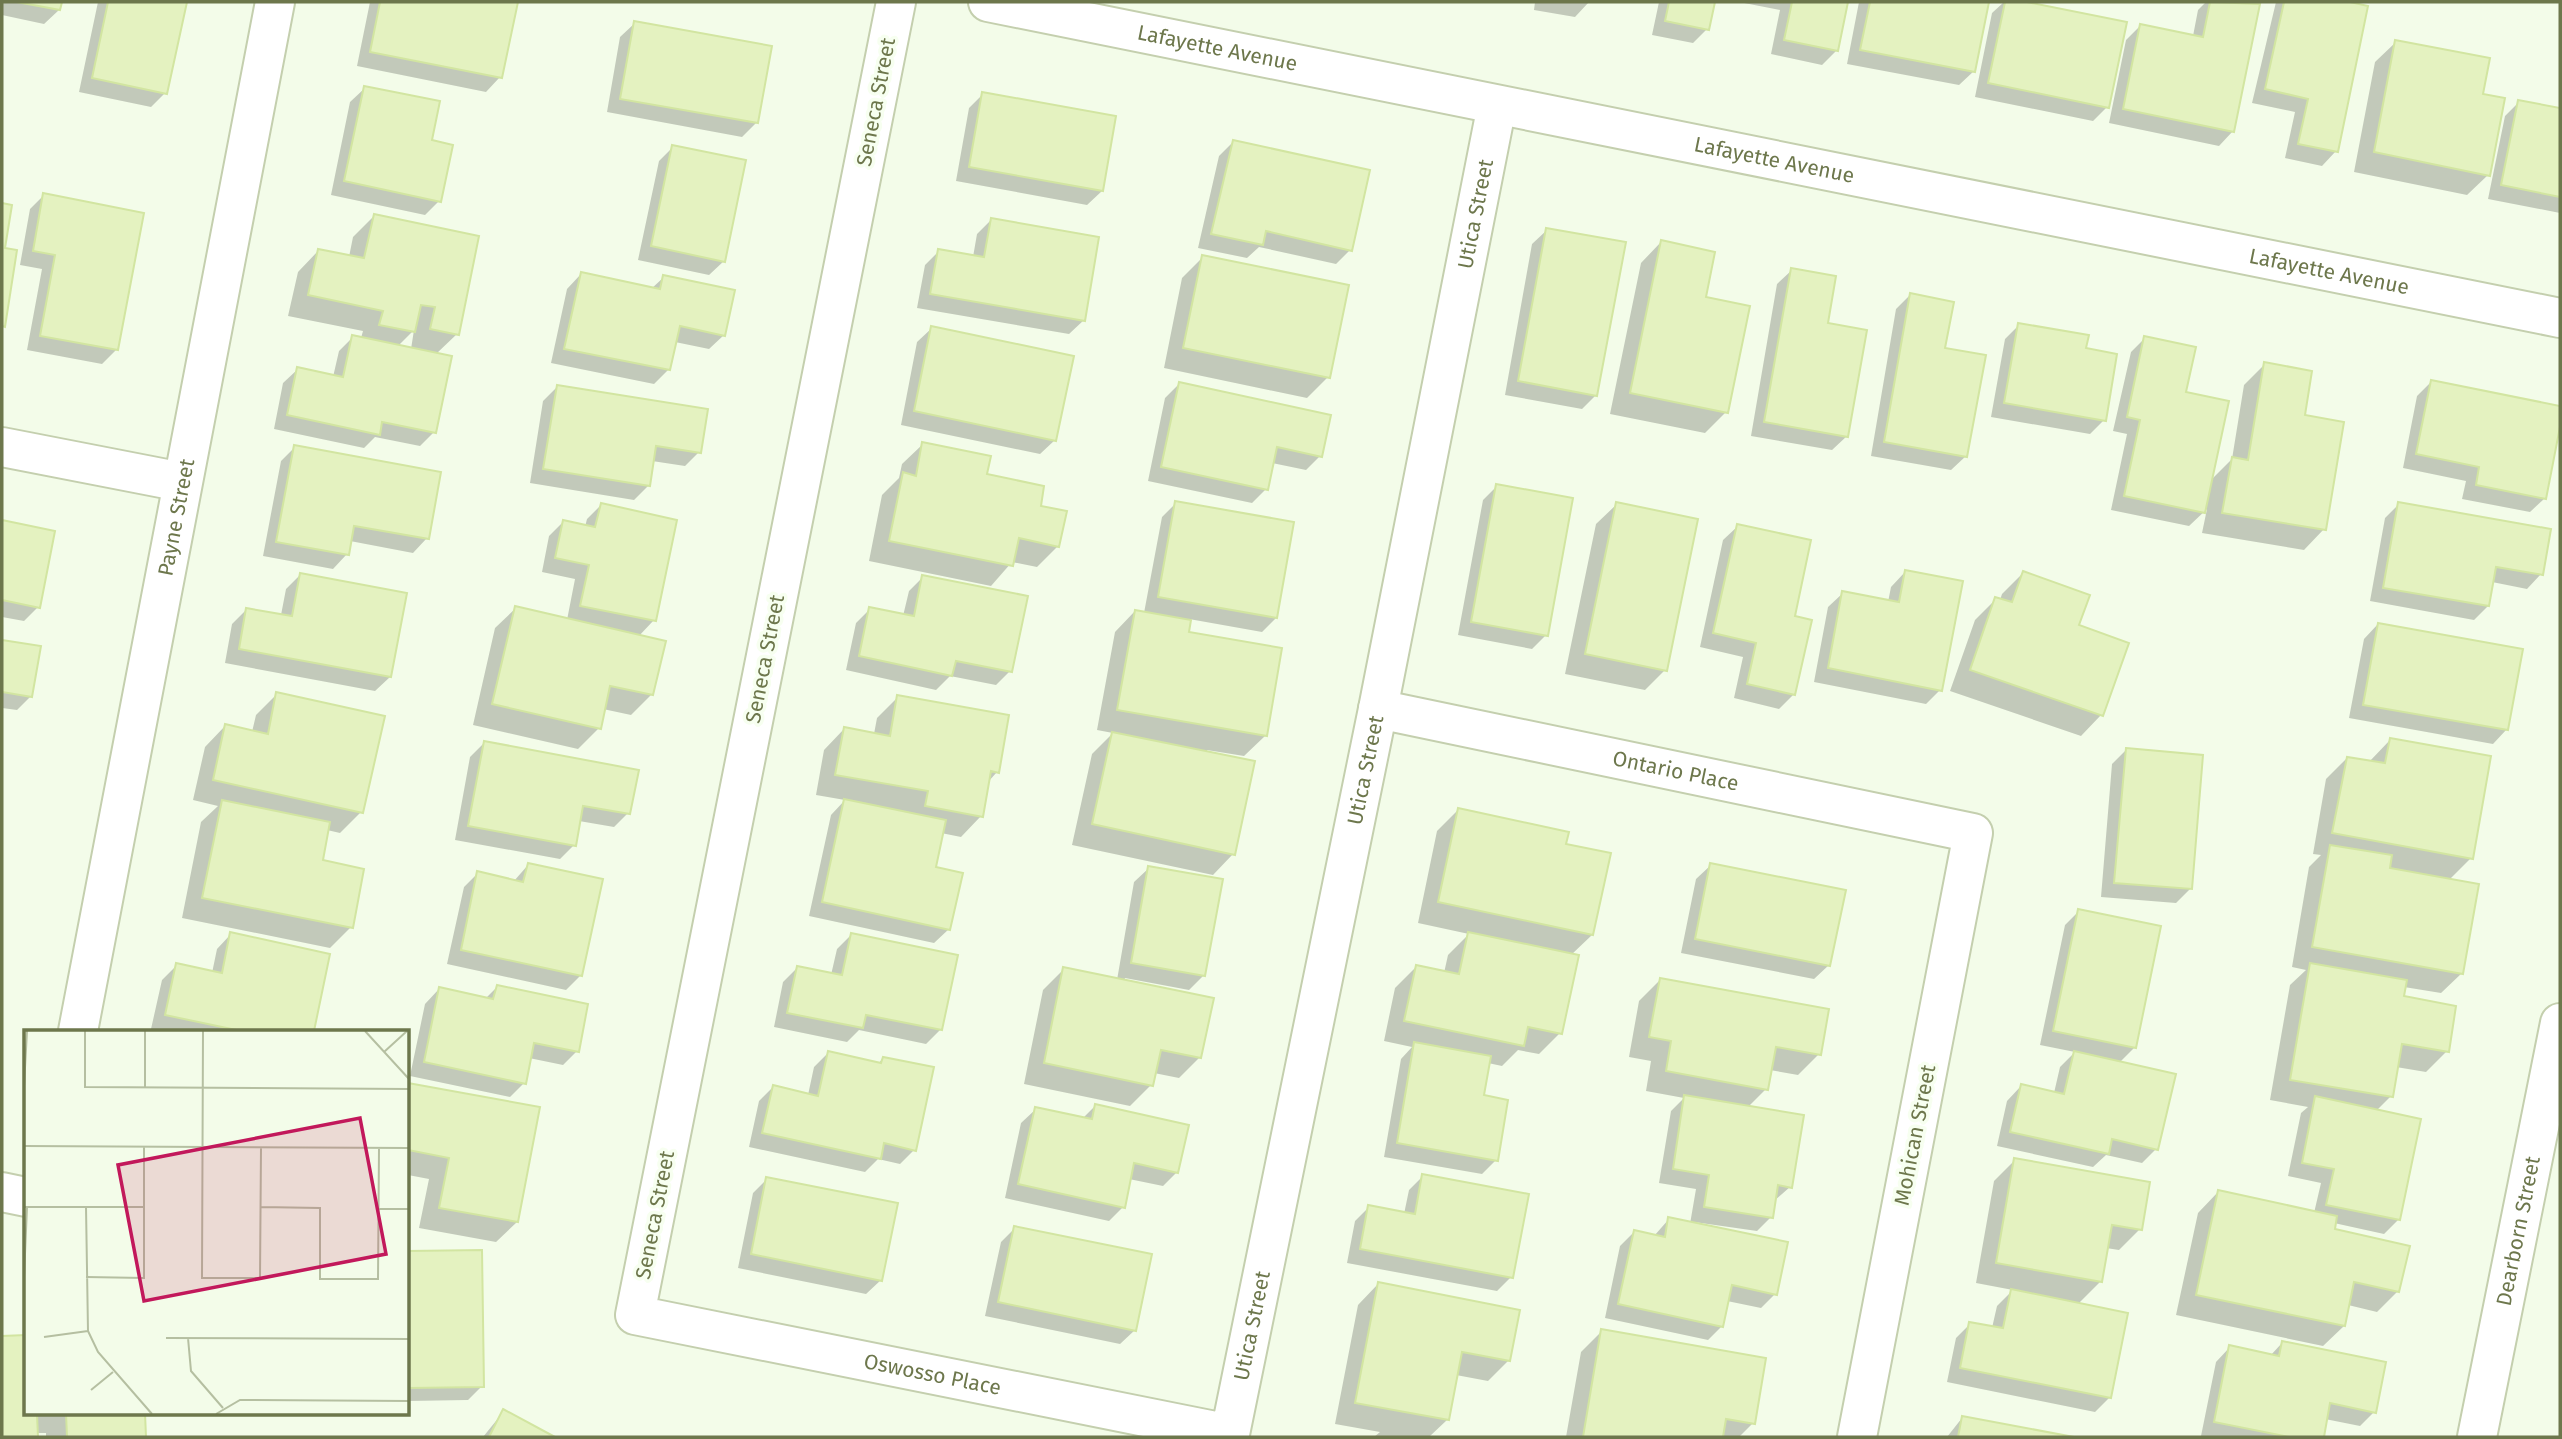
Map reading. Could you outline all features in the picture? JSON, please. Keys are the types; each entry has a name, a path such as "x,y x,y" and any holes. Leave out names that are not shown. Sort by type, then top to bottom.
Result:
{"street":[{"name":"Payne Street","path":"78,1030 275,2"},
{"name":"Seneca Street","path":"635,1315 896,2"},
{"name":"Lafayette Avenue","path":"988,2 2560,318"},
{"name":"Utica Street","path":"1230,1434 1378,709 1497,105"},
{"path":"2,447 182,482"},
{"name":"Ontario Place","path":"1378,709 1973,833"},
{"name":"Mohican Street","path":"1857,1437 1973,833"},
{"name":"Dearborn Street","path":"2477,1437 2560,1023"},
{"path":"2,1192 24,1197"},
{"name":"Oswosso Place","path":"635,1315 1230,1434"}],"building":[{"path":"17,2 62,2 60,10"},
{"path":"108,2 187,2 167,94 92,78"},
{"path":"380,2 518,2 502,78 370,52"},
{"path":"1669,2 1715,2 1709,30 1665,21"},
{"path":"1792,2 1848,2 1838,51 1784,40"},
{"path":"1870,2 1989,2 1975,72 1860,50"},
{"path":"2005,2 2027,2 2127,22 2109,108 1988,83"},
{"path":"2210,2 2260,4 2234,132 2123,109 2140,24 2203,37"},
{"path":"2284,2 2350,2 2368,6 2338,152 2298,144 2308,99 2265,89"},
{"path":"634,21 772,46 758,123 620,99"},
{"path":"2395,40 2490,58 2483,94 2505,98 2490,176 2374,152"},
{"path":"364,86 440,101 432,140 453,145 441,202 344,181"},
{"path":"982,92 1116,116 1103,191 969,167"},
{"path":"2518,100 2560,108 2560,197 2501,185"},
{"path":"1233,140 1370,170 1352,251 1266,231 1263,245 1211,234"},
{"path":"672,145 746,160 725,262 651,246"},
{"path":"43,193 144,213 118,350 40,336 55,255 33,251"},
{"path":"2,203 12,205 5,248 17,250 5,327 2,326"},
{"path":"374,214 479,236 459,335 430,329 435,307 421,305 415,332 379,325 383,311 308,295 318,249 364,258"},
{"path":"991,218 1099,237 1085,321 930,294 938,249 984,257"},
{"path":"1546,228 1626,242 1597,396 1518,381"},
{"path":"1661,240 1715,252 1706,297 1750,306 1728,413 1630,393"},
{"path":"1202,255 1349,285 1330,378 1183,348"},
{"path":"1791,268 1836,276 1828,323 1867,330 1848,437 1764,422"},
{"path":"581,272 660,289 663,275 735,290 725,336 680,326 670,370 564,349"},
{"path":"1910,293 1954,302 1945,348 1986,355 1967,457 1884,442"},
{"path":"2018,323 2089,335 2086,348 2117,354 2106,421 2004,403"},
{"path":"931,326 1074,356 1056,441 914,411"},
{"path":"352,335 452,356 436,433 382,422 380,435 287,415 297,367 343,377"},
{"path":"2144,336 2196,347 2186,392 2229,401 2205,513 2124,496 2140,420 2127,417"},
{"path":"2264,362 2312,371 2305,415 2344,422 2326,530 2222,513 2232,457 2248,460"},
{"path":"2431,380 2560,406 2560,427 2546,499 2476,485 2479,467 2416,454"},
{"path":"1179,382 1331,415 1322,457 1277,447 1268,490 1161,467"},
{"path":"557,385 708,409 701,453 656,446 650,486 543,469"},
{"path":"922,442 991,456 987,474 1044,486 1041,506 1067,511 1059,547 1019,538 1013,566 889,541 903,472 916,476"},
{"path":"294,445 441,472 429,539 354,526 349,555 276,542"},
{"path":"1496,484 1573,498 1548,636 1471,622"},
{"path":"1175,501 1294,522 1277,618 1158,597"},
{"path":"1616,502 1698,519 1667,671 1585,654"},
{"path":"2398,502 2551,529 2543,575 2496,567 2489,606 2383,588"},
{"path":"601,503 677,520 656,621 580,606 589,565 555,558 563,520 595,527"},
{"path":"2,520 55,531 40,608 2,600"},
{"path":"1737,524 1811,540 1795,616 1812,620 1795,695 1747,684 1756,643 1713,633"},
{"path":"1905,570 1963,581 1942,691 1828,668 1842,591 1899,602"},
{"path":"2023,571 2090,595 2079,625 2129,643 2103,716 1970,670 1995,597 2012,602"},
{"path":"300,573 407,593 391,677 239,649 246,608 292,616"},
{"path":"922,575 1028,596 1012,672 956,661 952,676 859,656 869,607 914,616"},
{"path":"515,606 666,641 653,695 610,686 601,729 492,704"},
{"path":"1135,610 1191,620 1189,632 1282,648 1267,736 1117,710"},
{"path":"2378,623 2523,649 2508,730 2363,705"},
{"path":"2,640 41,646 32,697 2,692"},
{"path":"276,692 385,716 363,813 213,780 225,724 268,734"},
{"path":"897,695 1009,715 999,773 991,771 983,817 925,806 928,791 835,775 844,727 890,736"},
{"path":"1112,732 1255,761 1235,855 1092,824"},
{"path":"2390,738 2491,756 2473,859 2332,833 2347,757 2385,763"},
{"path":"484,741 639,770 630,814 583,806 576,846 468,826"},
{"path":"2126,748 2203,755 2192,889 2114,883"},
{"path":"844,799 946,820 936,867 963,873 950,930 822,902"},
{"path":"222,800 330,822 323,860 364,869 353,928 202,898"},
{"path":"1458,808 1569,832 1566,844 1611,853 1593,935 1438,902"},
{"path":"2330,845 2392,855 2390,868 2479,884 2463,974 2312,947"},
{"path":"528,863 603,879 582,976 461,950 477,871 523,882"},
{"path":"1710,863 1846,890 1830,966 1695,939"},
{"path":"1148,866 1223,879 1205,976 1131,963"},
{"path":"2078,909 2161,926 2136,1048 2053,1031"},
{"path":"230,932 330,954 314,1030 236,1030 165,1015 176,963 222,973"},
{"path":"1468,932 1579,955 1562,1034 1528,1027 1524,1046 1404,1021 1416,965 1459,974"},
{"path":"851,933 958,955 942,1030 866,1015 863,1028 787,1013 797,966 842,975"},
{"path":"2310,963 2407,980 2404,996 2456,1006 2449,1052 2402,1044 2393,1097 2290,1080"},
{"path":"1063,967 1214,998 1201,1058 1161,1050 1153,1086 1044,1063"},
{"path":"1660,978 1829,1009 1821,1055 1776,1047 1768,1090 1666,1071 1671,1041 1649,1037"},
{"path":"497,985 588,1004 579,1052 534,1043 526,1084 424,1062 439,987 493,999"},
{"path":"1414,1042 1491,1056 1484,1095 1508,1100 1498,1161 1397,1143"},
{"path":"828,1051 881,1063 883,1057 934,1067 916,1151 884,1143 881,1159 762,1133 773,1085 818,1096"},
{"path":"2074,1051 2176,1074 2158,1150 2112,1139 2109,1154 2010,1132 2021,1084 2064,1094"},
{"path":"410,1083 540,1107 518,1222 439,1208 449,1158 410,1150"},
{"path":"1684,1095 1804,1115 1792,1188 1778,1185 1773,1218 1704,1207 1709,1175 1673,1169"},
{"path":"2315,1096 2421,1119 2400,1220 2326,1205 2334,1169 2302,1163"},
{"path":"1095,1104 1189,1125 1178,1173 1134,1163 1125,1208 1018,1184 1035,1107 1092,1119"},
{"path":"2014,1158 2150,1182 2142,1230 2112,1225 2102,1282 1996,1263"},
{"path":"1422,1174 1529,1194 1513,1278 1360,1249 1368,1205 1415,1214"},
{"path":"766,1177 898,1203 882,1281 751,1254"},
{"path":"2218,1190 2337,1216 2335,1229 2410,1246 2399,1292 2354,1282 2345,1326 2196,1295"},
{"path":"1668,1217 1788,1242 1777,1295 1732,1285 1723,1327 1618,1304 1634,1230 1665,1237"},
{"path":"1014,1226 1152,1254 1136,1331 998,1302"},
{"path":"482,1250 484,1387 410,1388 410,1251"},
{"path":"1378,1282 1520,1310 1510,1361 1462,1352 1449,1420 1355,1403"},
{"path":"2011,1289 2128,1313 2111,1398 1960,1368 1969,1322 2003,1328"},
{"path":"1601,1329 1766,1358 1755,1424 1726,1419 1723,1437 1583,1437"},
{"path":"24,1335 24,1414 37,1414 38,1437 2,1437 2,1336"},
{"path":"2282,1341 2386,1362 2376,1413 2330,1403 2324,1437 2289,1437 2214,1422 2229,1345 2279,1356"},
{"path":"503,1409 555,1437 489,1437"},
{"path":"66,1414 145,1414 146,1437 67,1437"},
{"path":"1962,1416 2074,1437 1958,1437"}]}
